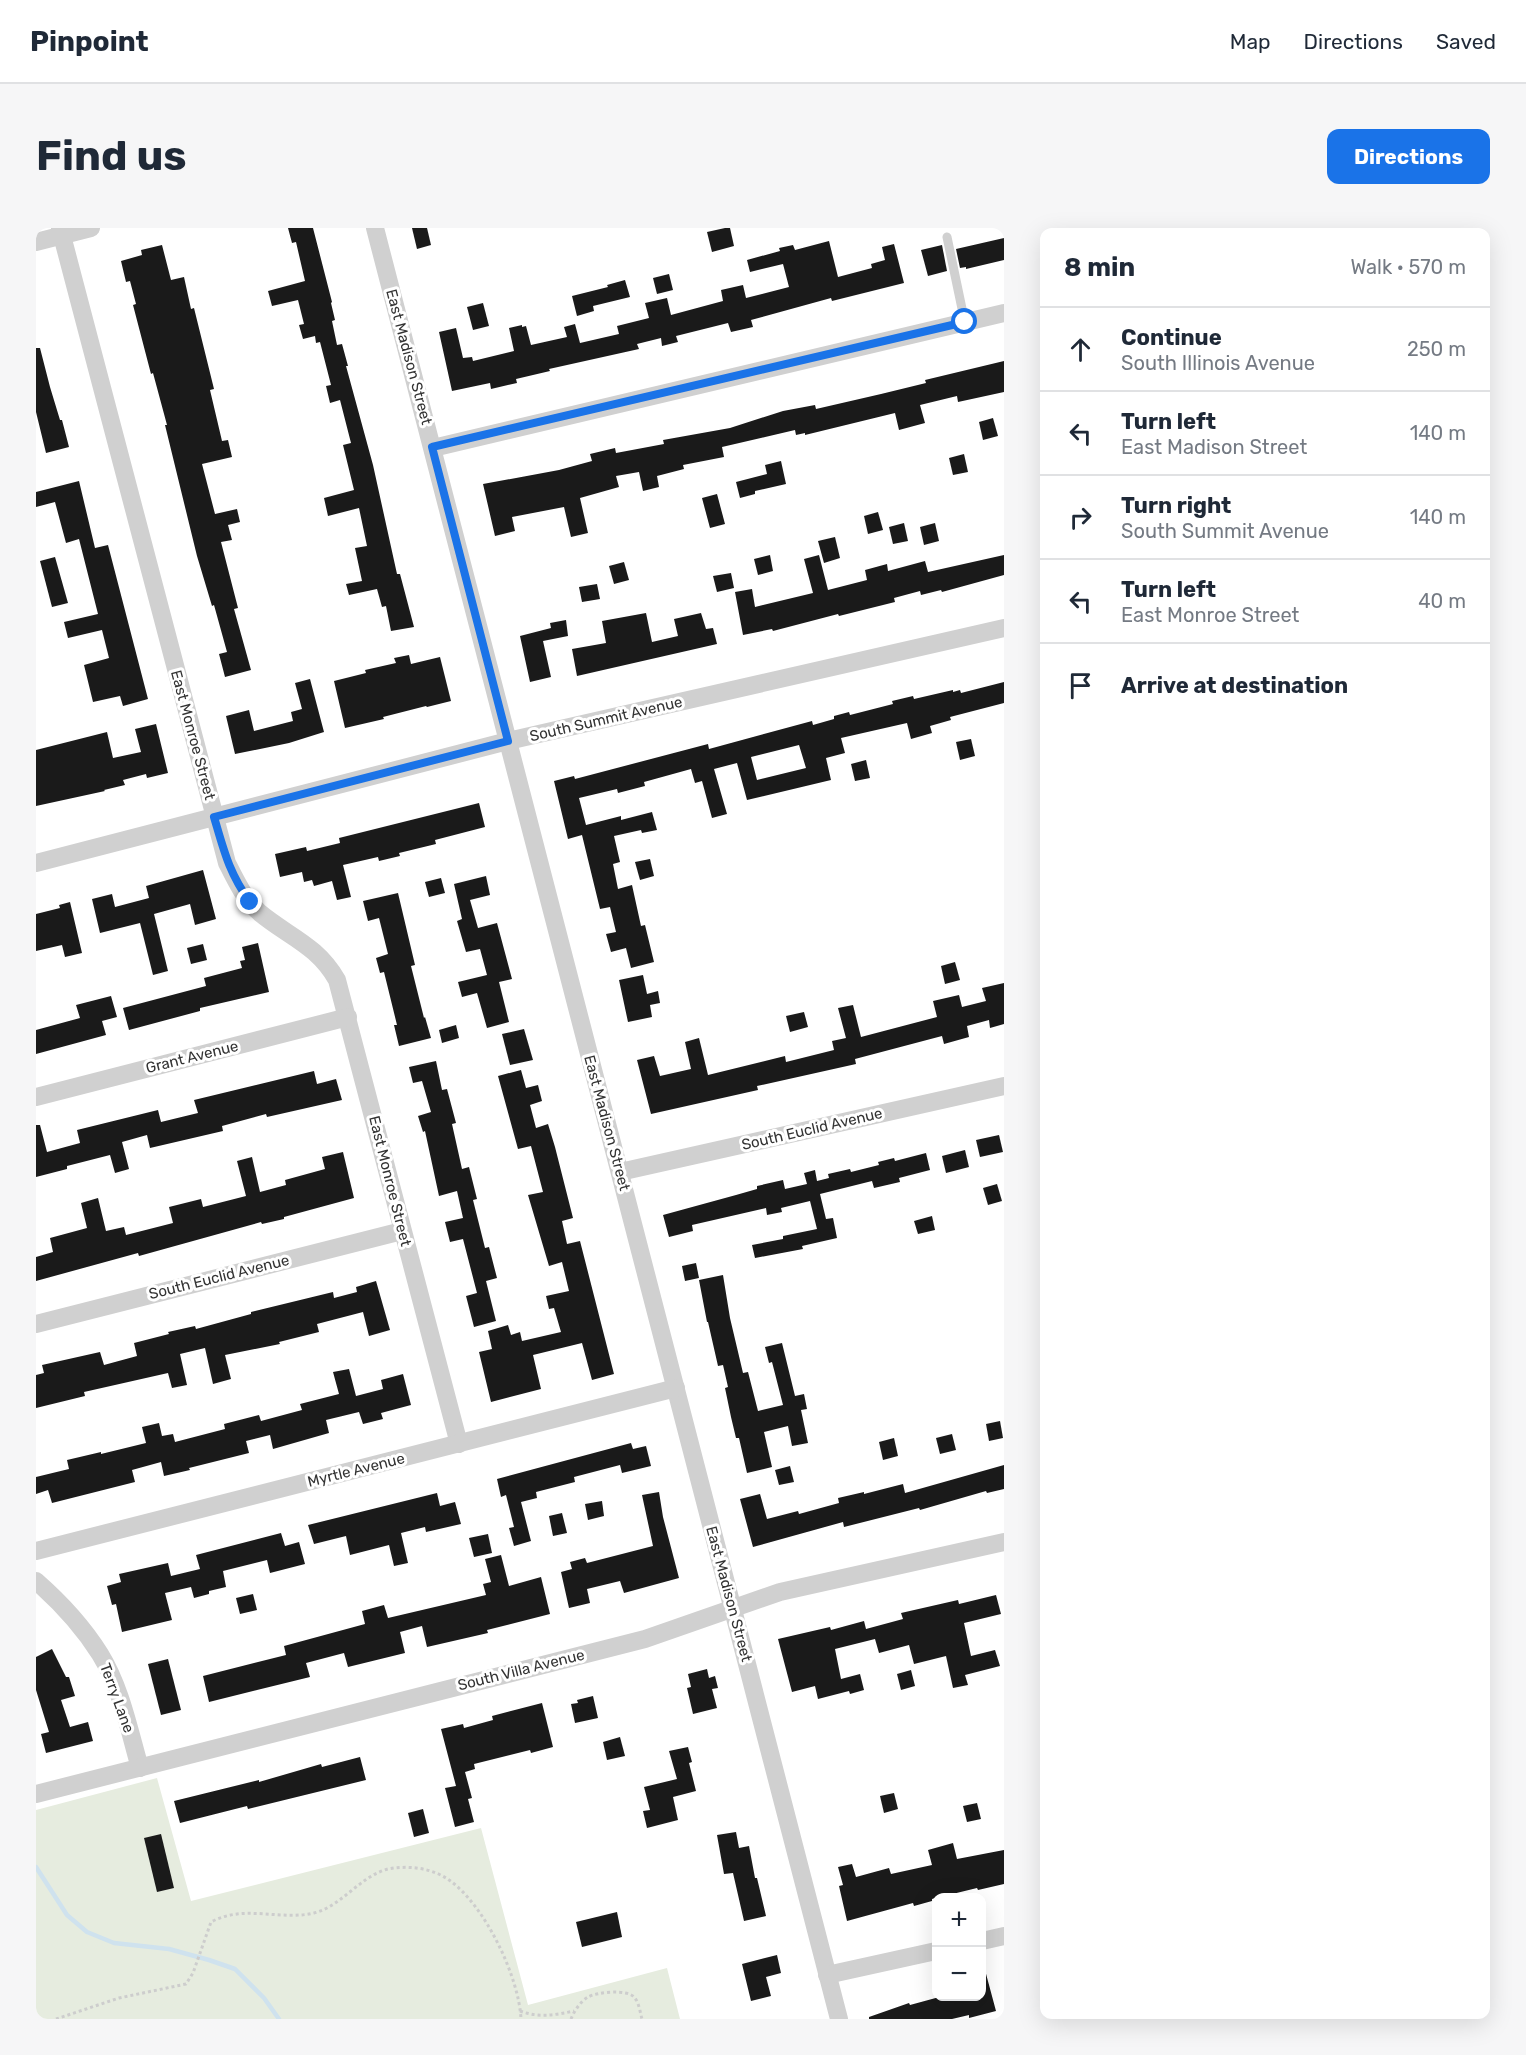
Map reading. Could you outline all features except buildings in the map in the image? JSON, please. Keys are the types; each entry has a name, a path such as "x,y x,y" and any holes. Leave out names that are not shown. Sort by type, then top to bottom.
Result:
{"street":[{"path":"36,242 61,232 91,228"},
{"name":"East Madison Street","path":"375,228 839,2019"},
{"name":"East Monroe Street","path":"61,232 227,863 237,885 261,914 306,943 330,968 337,980 459,1444"},
{"path":"432,447 1004,313"},
{"name":"South Summit Avenue","path":"36,863 508,741 1004,628"},
{"name":"Grant Avenue","path":"36,1097 348,1017"},
{"name":"South Euclid Avenue","path":"620,1172 1004,1086"},
{"name":"South Euclid Avenue","path":"36,1324 402,1231"},
{"name":"Myrtle Avenue","path":"36,1551 676,1388"},
{"name":"South Villa Avenue","path":"36,1794 645,1639 780,1592 1004,1542"},
{"name":"Terry Lane","path":"36,1581 51,1594 80,1627 101,1655 120,1699 140,1768"},
{"path":"986,1940 1004,1936"},
{"path":"827,1975 932,1952"}],"lane":[{"path":"947,237 965,322"}],"path":[{"path":"56,2019 119,1998 186,1984 211,1922 223,1916 264,1913 302,1916 318,1912 334,1904 386,1870 419,1868 449,1880 464,1893 476,1909 505,1959 521,2019"},
{"path":"571,2019 589,1996 614,1992 628,1993 635,1997 642,2019"},
{"path":"520,2011 546,2017 575,2011"}],"shaded area":[{"path":"157,1778 191,1901 481,1828 528,2005 667,1968 680,2019 36,2019 36,1810"}],"waterway":[{"path":"36,1867 67,1915 87,1932 114,1943 169,1949 235,1969 264,1998 279,2019"}],"route":[{"path":"250,902 237,885 227,863 214,817 508,741 432,447 965,322"}]}
